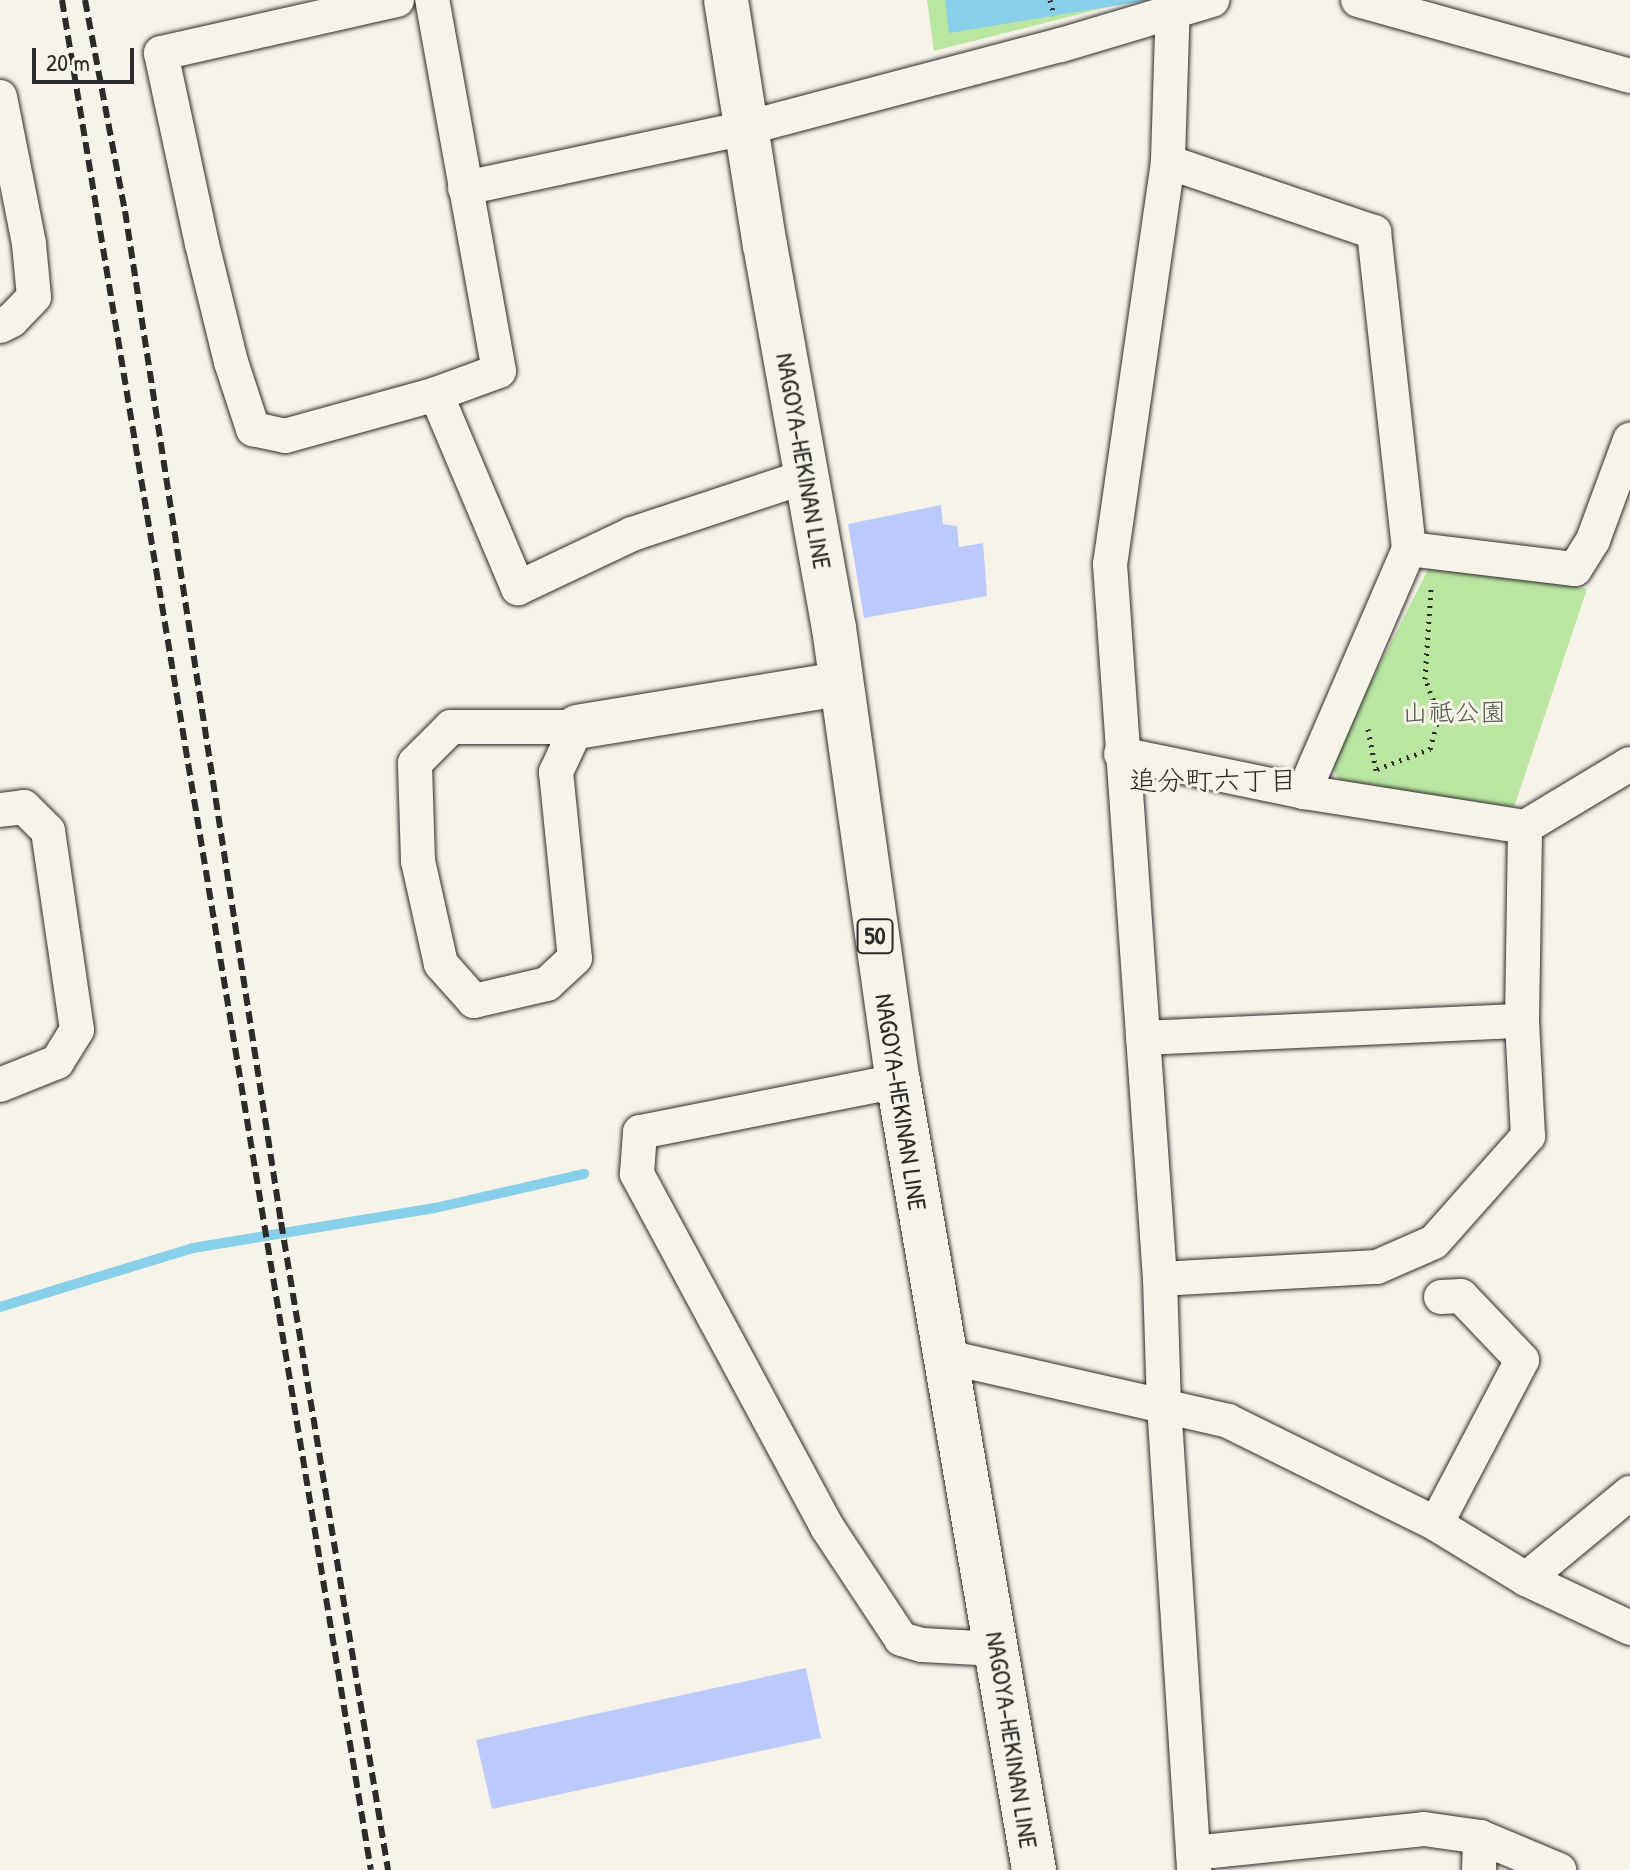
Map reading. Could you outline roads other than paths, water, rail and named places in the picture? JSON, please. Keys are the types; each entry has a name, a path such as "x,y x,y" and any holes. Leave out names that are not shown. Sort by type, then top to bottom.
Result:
{"main road":[{"name":"NAGOYA-HEKINAN LINE","path":"726,0 841,684 898,1081 943,1356 1034,1870"},
{"path":"577,727 841,684"}],"street":[{"path":"397,0 161,53 202,244 231,362 253,429 285,436 436,394 499,371 432,0"},
{"path":"465,188 746,128 1061,45 1172,5 1212,0"},
{"path":"1370,2 1630,76"},
{"path":"1172,5 1168,162 1110,564 1160,1279 1164,1404 1194,1862 1424,1829 1480,1854 1559,1870"},
{"path":"0,326 12,320 34,297 29,244 2,115"},
{"path":"1168,162 1374,232 1409,549 1304,792"},
{"path":"436,394 518,588 632,534 807,476"},
{"path":"1409,549 1575,569 1593,540 1630,440"},
{"path":"451,727 577,727 556,772 575,958 547,984 474,1001 441,964 418,861 415,763 451,727"},
{"path":"1121,754 1304,792 1525,827 1630,764"},
{"path":"0,810 24,807 48,831 77,1030 57,1062 0,1085"},
{"path":"1160,1279 1377,1267 1434,1242 1528,1136 1522,1021 1525,827"},
{"path":"1143,1038 1522,1021"},
{"path":"898,1081 640,1132 637,1174 827,1527 901,1639 922,1645 997,1649"},
{"path":"1436,1524 1522,1360 1461,1296 1441,1297"},
{"path":"943,1356 1228,1421 1436,1524 1526,1579 1630,1628"},
{"path":"1526,1579 1630,1493"}],"water":[{"path":"945,0 1150,0 949,33"}],"waterway":[{"path":"0,1307 193,1248 435,1208 584,1174"}],"railway":[{"path":"62,0 371,1870"},
{"path":"85,0 125,211 281,1222 388,1870"}],"district":[{"name":"追分町六丁目","path":"1213,780"}],"park label":[{"name":"山祗公園","path":"1454,712"}]}
